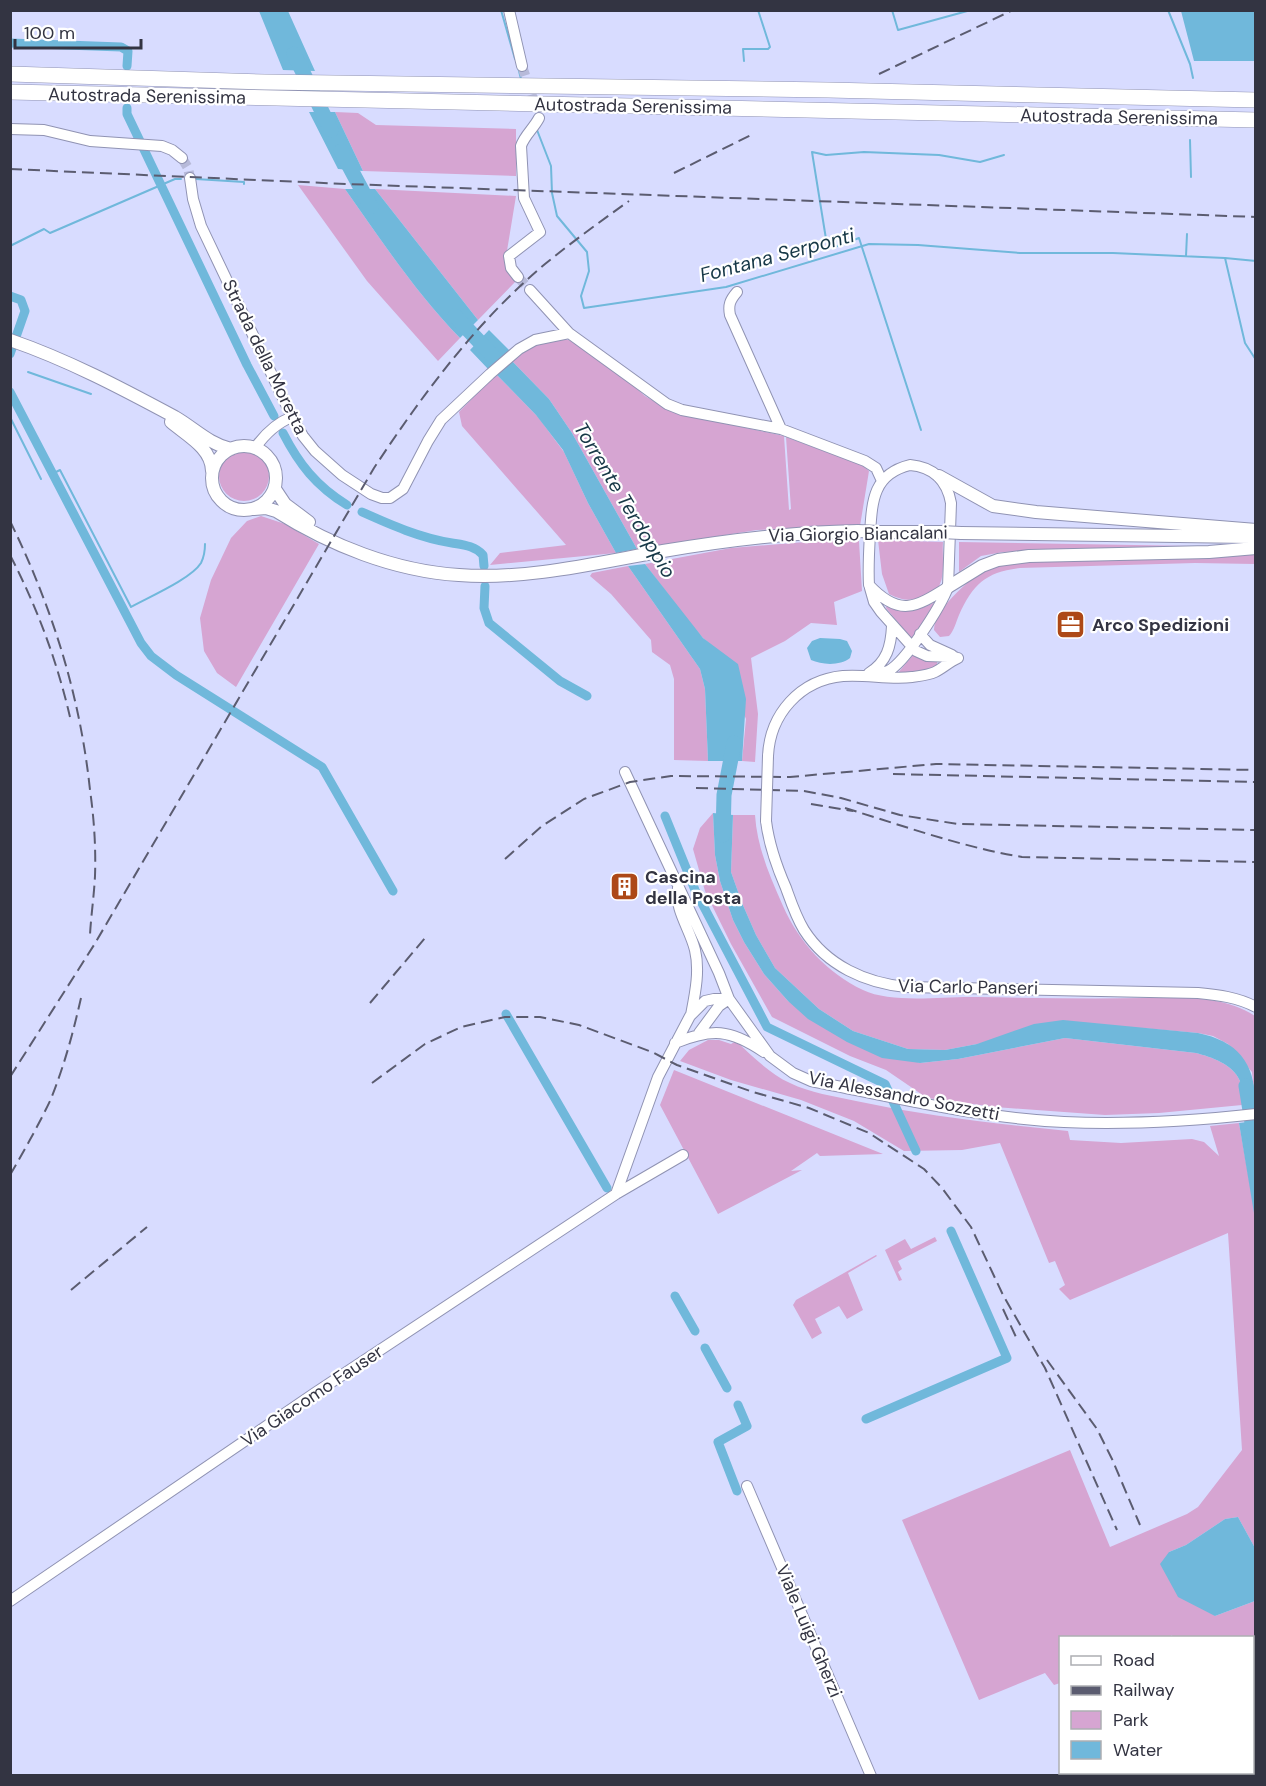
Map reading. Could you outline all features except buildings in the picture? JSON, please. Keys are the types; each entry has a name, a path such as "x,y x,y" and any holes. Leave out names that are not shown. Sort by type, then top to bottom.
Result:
{"highway":[{"name":"Autostrada Serenissima","path":"10,74 265,82 1256,100"},
{"name":"Autostrada Serenissima","path":"10,92 371,101 534,115 1256,120"}],"main road":[{"path":"16,342 90,372 182,421 219,446 231,449"},
{"path":"151,406 205,451 211,459 212,484 223,503 243,510 267,508 326,537"},
{"path":"212,473 222,455 231,449 247,446 255,448 271,460 276,479 275,489 263,505 254,509"},
{"path":"939,476 993,506 1036,512 1256,530"},
{"path":"275,489 290,508 326,537"},
{"name":"Via Giorgio Biancalani","path":"326,537 346,547 419,570 498,575 567,568 725,540 807,532 1256,537"},
{"path":"948,587 982,566 998,560 1029,556 1209,552 1256,548"}],"street":[{"path":"509,10 522,66"},
{"path":"518,277 511,268 509,256 540,232 524,198 521,147 534,115"},
{"path":"10,129 44,130 90,141 150,144 172,150 182,158"},
{"name":"Strada della Moretta","path":"190,178 201,226 292,417 315,451 342,476 371,494 390,498 403,489 441,420 519,349 535,340 569,333"},
{"path":"530,290 569,333 667,404 682,410 781,429 865,460 876,468 882,481"},
{"path":"737,292 731,299 730,315 781,429"},
{"path":"255,448 272,429 283,420 292,417"},
{"path":"869,585 881,597 897,605 908,606 920,604 948,587 950,494 939,476 933,471 923,466 910,465 897,468 878,486 872,505 868,558 869,585 874,602 911,646 927,656 958,657"},
{"name":"Via Carlo Panseri","path":"863,676 889,670 920,634 943,600 948,587"},
{"path":"863,676 875,669 889,651 892,626"},
{"path":"920,634 930,645 958,657"},
{"name":"Via Carlo Panseri","path":"958,657 934,673 909,678 843,676 825,680 810,686 792,699 773,726 768,756 766,821 773,859 804,930 839,966 858,976 885,985 1198,993 1225,996 1256,1007"},
{"name":"Via Alessandro Sozzetti","path":"625,772 729,999 770,1056 793,1073 811,1081 885,1096 952,1108 1062,1122 1139,1123 1256,1114"},
{"path":"616,1194 623,1180 658,1077 690,1016 696,991 696,953 676,899 678,888"},
{"path":"690,1016 705,1001 729,999"},
{"path":"699,1033 719,1006 729,999"},
{"path":"675,1043 699,1033 724,1033 747,1040 770,1056"},
{"name":"Via Giacomo Fauser","path":"10,1601 315,1393 616,1194 683,1155"},
{"name":"Viale Luigi Gherzi","path":"747,1486 871,1776"}],"green space":[{"path":"335,112 358,113 376,125 516,129 516,176 363,171"},
{"path":"298,185 345,189 414,285 460,338 438,361 367,281"},
{"path":"375,189 516,196 505,263 516,281 478,320"},
{"path":"559,338 573,341 613,368 645,396 672,412 784,436 789,510 791,509 786,437 862,465 869,471 860,526 757,530 637,549 572,433 549,399 512,361 534,346"},
{"path":"496,374 538,417 564,452 588,503 616,553 490,565 500,553 566,545 462,426 459,412"},
{"path":"239,451 249,451 262,458 269,471 269,481 262,494 249,501 239,501 230,497 223,490 219,481 219,471 223,462 230,455"},
{"path":"261,516 285,524 319,544 236,687 217,673 204,651 200,618 211,580 231,538 247,521"},
{"path":"878,540 943,542 942,574 937,588 924,597 912,599 902,599 889,594 882,574"},
{"path":"818,541 859,541 862,591 834,602 837,625 811,623 785,641 751,658 758,714 755,762 742,761 746,719 718,651 689,622 645,564 731,548"},
{"path":"959,542 1193,546 1003,552 981,556 959,572"},
{"path":"1255,552 1255,564 1195,563 1008,570 989,576 975,588 964,604 949,636 940,637 934,630 941,612 957,592 987,570 1007,563 1139,559"},
{"path":"628,566 700,669 705,689 708,761 674,760 674,679 670,665 652,652 651,640 611,594 590,576 592,573"},
{"path":"933,603 935,605 911,638 886,608 887,605 910,610"},
{"path":"914,654 937,661 937,667 933,670 897,674"},
{"path":"713,813 715,855 720,881 733,920 764,974 788,1001 920,1063 958,1059 1065,1038 1196,1053 1215,1059 1237,1075 1241,1084 1242,1105 1159,1113 1105,1115 995,1107 927,1098 886,1070 850,1056 772,1017 731,944 705,891 693,849 700,828"},
{"path":"733,815 755,815 758,839 765,862 773,884 797,932 826,965 850,983 875,994 903,998 1173,998 1202,999 1230,1004 1255,1016 1255,1099 1252,1072 1228,1044 1213,1036 1198,1033 1141,1028 977,1044 945,1050 908,1049 853,1031 819,1009 775,968 756,935 731,872"},
{"path":"708,1040 719,1040 731,1044 736,1041 775,1075 814,1092 935,1115 1068,1131 1070,1140 1121,1143 1192,1139 1204,1142 1219,1156 1210,1126 1239,1123 1256,1219 1255,1548 1238,1517 1225,1519 1186,1545 1169,1552 1215,1616 1255,1601 1254,1661 1254,1636 1059,1636 1059,1683 1054,1685 1045,1673 979,1700 902,1520 1070,1450 1110,1547 1187,1514 1198,1507 1242,1450 1228,1233 1070,1300 1059,1289 1065,1285 1055,1261 1049,1263 1000,1143 962,1150 904,1151 854,1121 801,1100 731,1080 680,1061 689,1050"},
{"path":"674,1070 883,1154 820,1156 817,1153 791,1171 802,1170 718,1214 660,1105"},
{"path":"935,1237 937,1241 898,1261 902,1269 898,1272 902,1280 899,1281 885,1250 905,1239 911,1249"},
{"path":"876,1255 848,1273 863,1310 847,1319 839,1306 815,1319 822,1333 812,1339 793,1305 796,1300"}],"water":[{"path":"259,11 288,11 315,71 283,70"},
{"path":"1181,11 1255,11 1255,61 1194,61"},
{"path":"309,112 335,112 363,171 338,169"},
{"path":"345,189 375,189 478,320 460,338 414,285"},
{"path":"489,330 510,351 489,370 470,350"},
{"path":"512,361 549,399 572,433 637,549 616,553 588,503 563,450 536,415 496,374"},
{"path":"645,564 703,638 738,664 746,699 742,761 708,761 705,689 700,669 628,566"},
{"path":"820,638 847,641 852,651 850,658 831,664 811,660 807,648 812,641"},
{"path":"713,813 733,815 731,872 756,935 775,968 819,1009 853,1031 908,1049 945,1050 977,1044 1034,1024 1063,1020 1198,1033 1224,1042 1242,1056 1252,1077 1255,1104 1242,1105 1241,1084 1232,1070 1215,1059 1196,1053 1065,1038 958,1059 920,1063 882,1058 847,1042 808,1019 788,1001 764,974 744,942 733,920 720,881 715,855"},
{"path":"1256,1121 1255,1219 1239,1123"},
{"path":"1238,1517 1255,1548 1255,1601 1215,1616 1178,1597 1160,1564 1169,1552 1186,1545 1225,1519"}],"waterway":[{"name":"Fontana Serponti","path":"501,10 515,59"},
{"path":"744,61 743,49 768,49 770,47 758,10"},
{"path":"892,10 898,30 971,10"},
{"path":"1168,10 1190,64 1193,78"},
{"path":"10,43 121,47 128,51 127,66"},
{"name":"Torrente Terdoppio","path":"294,54 331,130"},
{"name":"Fontana Serponti","path":"518,67 521,79"},
{"path":"127,108 127,114 247,365 274,416"},
{"name":"Fontana Serponti","path":"537,130 551,166 552,193 557,216 587,252 589,271 581,296 584,308 726,287 869,244 918,245 1020,253 1113,253 1225,258 1245,343 1256,360"},
{"path":"1190,140 1191,177"},
{"name":"Torrente Terdoppio","path":"341,151 371,207"},
{"path":"921,430 859,238 832,248 826,239 812,152 826,155 864,152 939,155 980,162 1004,155"},
{"path":"10,246 44,229 50,233 175,179 181,179"},
{"path":"196,179 244,182 244,184"},
{"path":"1186,256 1187,234"},
{"path":"1225,258 1256,261"},
{"path":"10,296 21,300 25,311 10,354"},
{"name":"Torrente Terdoppio","path":"455,316 492,355"},
{"path":"28,372 91,394"},
{"path":"10,392 141,643 151,656 176,675 322,767 393,891"},
{"path":"10,417 41,479"},
{"path":"283,433 309,474 347,505"},
{"path":"56,472 60,470 131,607 196,569 203,558 205,544"},
{"path":"362,512 417,534 473,548 483,555 484,566"},
{"path":"485,586 484,608 489,623 560,681 587,696"},
{"name":"Torrente Terdoppio","path":"723,835 724,795 734,743"},
{"path":"665,816 695,890 767,1027 885,1084 916,1151"},
{"path":"506,1014 607,1188"},
{"name":"Torrente Terdoppio","path":"1246,1086 1256,1147"},
{"path":"866,1419 1007,1358 951,1231"},
{"path":"675,1296 695,1331"},
{"path":"705,1348 727,1388"},
{"path":"737,1491 718,1442 747,1426 738,1405"}],"tunnel":[{"path":"522,66 536,108"},
{"path":"182,158 188,168 190,178"},
{"path":"518,277 530,290"}],"railway":[{"path":"879,74 1013,10"},
{"path":"674,173 753,134"},
{"path":"10,169 347,184 1256,217"},
{"path":"10,1077 94,945 374,468 431,386 473,335 520,286 545,264 629,201"},
{"path":"10,521 51,619 79,720 94,833 95,876 90,935"},
{"path":"10,555 45,634 70,717"},
{"path":"505,859 542,826 584,799 630,782 671,776 790,777 936,764 1256,770"},
{"path":"893,774 1256,782"},
{"path":"696,788 804,791 841,798 900,815 958,824 1256,830"},
{"path":"811,804 853,811"},
{"path":"845,808 955,842 1022,857 1256,862"},
{"path":"370,1003 425,938"},
{"path":"10,1175 50,1101 68,1050 81,998"},
{"path":"372,1083 425,1044 461,1027 505,1017 540,1017 579,1025 652,1052 677,1065 753,1092 809,1108 869,1133 924,1169 942,1188 971,1227 1003,1295 1045,1368 1117,1530"},
{"path":"71,1290 147,1227"},
{"path":"1003,1309 1016,1337"},
{"path":"1047,1360 1097,1429 1140,1525"}],"place":[{"name":"Arco Spedizioni","path":"1071,625"},
{"name":"Cascina della Posta","path":"624,887"}]}
